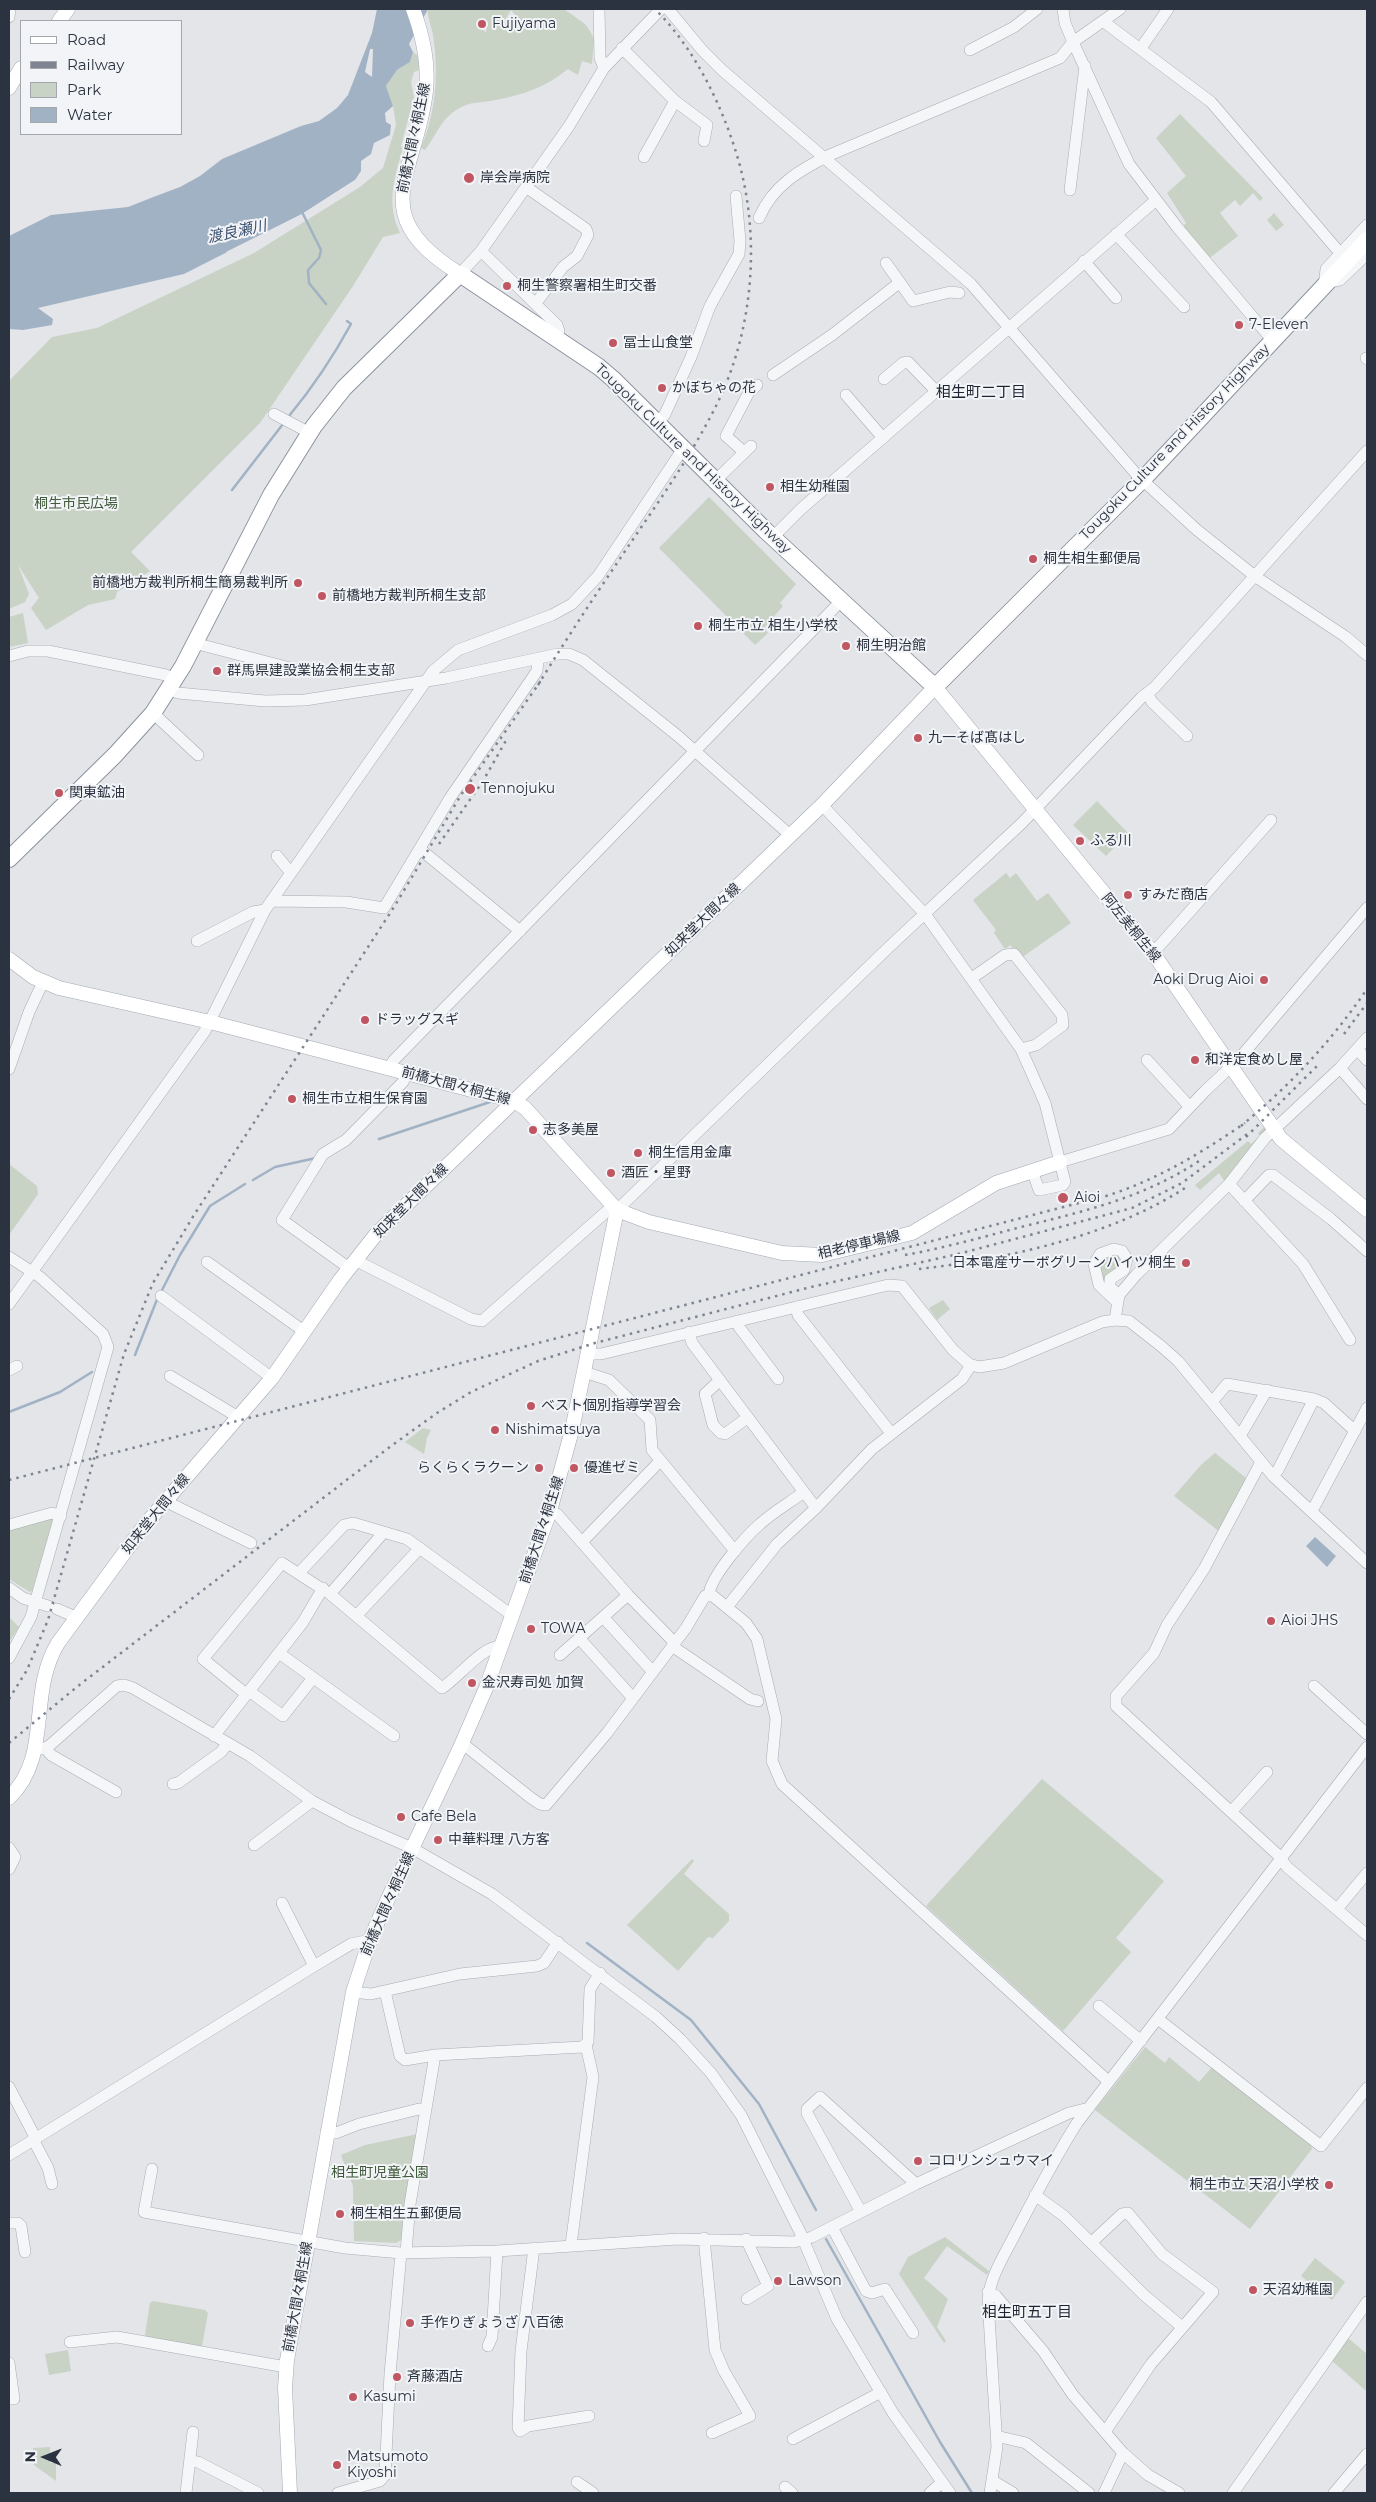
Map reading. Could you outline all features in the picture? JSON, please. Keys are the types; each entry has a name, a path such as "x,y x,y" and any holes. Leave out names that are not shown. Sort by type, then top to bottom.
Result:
{"highway":[{"name":"Tougoku Culture and History Highway","path":"460,274 599,367 773,537 935,687 1142,479 1367,240"},
{"path":"9,860 131,739 152,713 172,684 271,495 310,433 344,388 460,274"}],"main road":[{"path":"60,20 68,9"},
{"name":"前橋大間々桐生線","path":"413,9 425,52 427,75 424,98 403,177 402,206 407,223 418,241 460,274"},
{"path":"9,88 20,70"},
{"name":"如来堂大間々線","path":"9,1798 27,1776 40,1748 44,1672 53,1651 76,1616 167,1499 272,1378 352,1264 377,1233 822,805 935,687"},
{"name":"阿左美桐生線","path":"935,687 1153,953 1274,1130 1294,1150 1367,1210"},
{"name":"前橋大間々桐生線","path":"9,959 28,975 43,982 210,1022 514,1101 525,1108 617,1210 570,1438 550,1511 513,1616 462,1743 370,1940 353,1992 326,2132 286,2367 290,2493"},
{"name":"相老停車場線","path":"617,1210 649,1222 782,1254 822,1255 912,1233 988,1187 1032,1170 1060,1162"}],"street":[{"path":"9,17 10,9"},
{"path":"599,9 600,58 604,68"},
{"path":"460,274 481,251 581,109 604,68 661,9"},
{"path":"668,9 702,50 722,70 971,284 1142,479 1197,530 1256,577 1346,637 1367,655"},
{"path":"970,50 1014,27 1037,9"},
{"path":"1055,9 1066,23"},
{"path":"1063,9 1073,42 1126,161 1273,342"},
{"path":"759,218 763,209 781,186 801,169 823,158 1050,63 1065,53 1073,42 1120,9"},
{"path":"1141,48 1168,9"},
{"path":"1104,22 1211,102 1340,253"},
{"path":"622,48 676,101 707,125 704,141"},
{"path":"1070,190 1085,66"},
{"path":"644,158 676,101"},
{"path":"526,187 586,229 588,235 577,256 563,267 536,303"},
{"path":"657,424 666,414 691,357 710,306 738,254 740,242 736,196"},
{"path":"773,537 801,509 1156,200"},
{"path":"1367,225 1326,269 1326,285 1340,280 1367,254"},
{"path":"1116,234 1184,307"},
{"path":"481,251 557,325 559,331 554,338"},
{"path":"1084,261 1116,298"},
{"path":"886,263 913,301 950,292 959,293"},
{"path":"773,375 832,335 900,283"},
{"path":"946,303 971,284"},
{"path":"884,379 908,362 936,391"},
{"path":"715,481 748,449 726,436 749,392 757,385"},
{"path":"846,395 883,438"},
{"path":"274,414 310,433"},
{"path":"9,1304 210,1022 246,945 269,906 427,680 444,660 458,650 552,615 572,604 588,588 607,563 682,450"},
{"path":"407,1073 403,1082 358,1129 340,1144 323,1154 282,1220 352,1264 479,1322 607,1211 617,1210 1035,810 1256,577 1367,451"},
{"path":"389,1068 400,1054 694,750 842,600"},
{"path":"194,643 294,669"},
{"path":"9,656 28,651 48,651 166,674 178,693 287,702 377,690 558,654 569,654 583,660 694,750 790,835"},
{"path":"197,941 253,912 269,906 346,902 384,908 473,762 538,671 538,658"},
{"path":"1147,693 1152,702 1188,736"},
{"path":"152,713 198,755"},
{"path":"822,805 925,914 1021,1048 1045,1103 1065,1182 1063,1185 1039,1190 1032,1170"},
{"path":"1153,953 1271,820"},
{"path":"420,849 520,931"},
{"path":"277,856 291,873"},
{"path":"1060,1162 1169,1129 1190,1106 1231,1068 1367,908"},
{"path":"972,978 1010,953 1062,1015 1063,1025 1036,1046 1021,1048"},
{"path":"9,1069 29,1012 43,982"},
{"path":"1115,1320 1118,1299 1158,1251 1229,1184 1262,1142 1340,1068 1367,1038"},
{"path":"1357,1049 1367,1060"},
{"path":"1148,1060 1190,1106"},
{"path":"1340,1068 1367,1098"},
{"path":"1244,1201 1269,1175 1273,1174 1331,1219 1367,1251"},
{"path":"1229,1184 1303,1264 1350,1340"},
{"path":"9,1257 33,1272 103,1334 108,1347 36,1602 26,1631 9,1658"},
{"path":"207,1262 305,1332"},
{"path":"588,1354 600,1354 796,1306 897,1284 908,1292 946,1342 971,1365 985,1367 1004,1363 1093,1325 1115,1320 1133,1324 1149,1335 1178,1361 1273,1476 1367,1563"},
{"path":"161,1296 272,1378"},
{"path":"796,1306 798,1315 891,1433"},
{"path":"737,1321 739,1328 778,1379"},
{"path":"689,1332 692,1343 816,1508"},
{"path":"728,1607 770,1552 816,1508 872,1449 962,1379 971,1365"},
{"path":"584,1372 609,1380 650,1420 651,1448 660,1462 735,1551"},
{"path":"170,1376 238,1417"},
{"path":"720,1380 705,1394 714,1425 721,1433 725,1434 747,1418"},
{"path":"1212,1402 1227,1384 1314,1399 1324,1403 1355,1431"},
{"path":"1240,1436 1266,1390"},
{"path":"1273,1476 1278,1470 1314,1399"},
{"path":"1312,1511 1367,1408"},
{"path":"582,1542 660,1462"},
{"path":"1261,1462 1204,1569 1167,1625 1154,1653 1116,1696 1116,1706 1282,1860 1367,1935"},
{"path":"462,1743 531,1798 540,1804 546,1805 607,1732 671,1647 706,1596 709,1595 710,1586 735,1551 759,1524 804,1492"},
{"path":"167,1499 173,1505 251,1543"},
{"path":"550,1511 557,1514 582,1542 671,1647 750,1698 758,1701"},
{"path":"9,1524 52,1513 61,1516"},
{"path":"299,1573 348,1522 407,1539 513,1616"},
{"path":"214,1736 326,1591 384,1532"},
{"path":"357,1615 420,1548"},
{"path":"313,1678 283,1716 203,1659 282,1563 326,1591 357,1615 442,1688 485,1650 496,1646 501,1647"},
{"path":"9,1588 17,1594 36,1602 76,1616"},
{"path":"560,1655 628,1595"},
{"path":"709,1595 728,1607 746,1623 759,1646 776,1718 772,1761 782,1784 1108,2081"},
{"path":"603,1617 652,1671"},
{"path":"579,1638 632,1698"},
{"path":"279,1653 394,1736"},
{"path":"116,1792 40,1748 121,1685 133,1688 228,1743 312,1801 350,1821 412,1848 492,1894 600,1973 668,2028 710,2073 741,2115 804,2240 837,2319 881,2392 941,2483 950,2493"},
{"path":"1314,1686 1367,1734"},
{"path":"173,1784 178,1783 221,1752 228,1743"},
{"path":"990,2493 993,2481 996,2436 988,2292 994,2276 1056,2156 1088,2108 1367,1748"},
{"path":"1231,1812 1267,1772"},
{"path":"254,1845 312,1801"},
{"path":"9,1848 14,1857 9,1869"},
{"path":"1337,1909 1367,1873"},
{"path":"282,1904 314,1966"},
{"path":"9,2155 314,1966 351,1944 370,1940"},
{"path":"353,1992 371,1994 460,1974 537,1966 544,1963 558,1942"},
{"path":"571,2245 593,2077 586,2045 590,1989 600,1973"},
{"path":"385,1991 402,2059 586,2045"},
{"path":"1099,2006 1141,2041"},
{"path":"1158,2019 1321,2146 1367,2088"},
{"path":"338,2493 380,2481 385,2475 390,2374 403,2252 435,2056"},
{"path":"9,2087 48,2168 52,2184"},
{"path":"861,2212 807,2113 807,2109 816,2098 820,2097 916,2184"},
{"path":"152,2170 144,2212 351,2249 403,2252 496,2250 704,2238 794,2242 804,2240 832,2227 916,2184 1069,2113 1088,2108"},
{"path":"326,2132 336,2133 359,2124 420,2109 426,2110"},
{"path":"1035,2195 1064,2216 1144,2295 1182,2327"},
{"path":"1092,2242 1126,2213 1162,2254 1213,2292 1151,2364 1105,2432"},
{"path":"9,2223 18,2222 21,2226 25,2252"},
{"path":"832,2227 866,2291 872,2294 885,2289 913,2333"},
{"path":"704,2238 715,2350 724,2371 750,2416 712,2433"},
{"path":"746,2239 768,2286 747,2299"},
{"path":"534,2248 522,2344 518,2428 520,2432 528,2426 589,2416"},
{"path":"488,2346 492,2337 496,2250"},
{"path":"988,2292 996,2296 1043,2352 1073,2395 1123,2453 1148,2475 1179,2493"},
{"path":"1233,2493 1367,2302"},
{"path":"70,2342 117,2337 286,2367"},
{"path":"9,2363 14,2399 9,2399"},
{"path":"793,2440 881,2392"},
{"path":"186,2493 193,2432"},
{"path":"996,2436 1026,2442 1089,2493"},
{"path":"1104,2493 1123,2453"},
{"path":"1334,2493 1367,2454"},
{"path":"190,2461 198,2462 258,2493"},
{"path":"993,2481 1013,2493"},
{"path":"577,2482 593,2493"},
{"path":"930,2493 941,2483"}],"green space":[{"path":"427,9 564,9 585,24 590,31 594,39 592,64 582,61 578,75 568,69 551,81 525,93 464,106 448,117 425,150 421,148 433,107 436,79 435,50","holes":["511,10 520,20 511,27 506,24 505,20","482,20 488,23 486,32 478,27 478,23"]},
{"name":"桐生市民広場","path":"413,52 418,56 419,70 414,72 411,82 414,97 401,146 403,148 394,180 392,201 393,212 400,233 383,237 353,286 260,423 131,552 150,571 117,592 115,599 88,605 46,630 31,608 39,598 18,565 29,594 25,602 9,609 9,381 52,337 97,328 254,253 360,187 383,168 396,125 393,106 386,86 397,70 410,62"},
{"path":"1180,114 1263,198 1260,201 1253,193 1240,206 1235,200 1220,213 1238,236 1207,260 1181,228 1186,223 1167,193 1186,176 1156,138"},
{"path":"1274,213 1284,225 1276,231 1267,220"},
{"path":"709,497 796,584 780,603 783,606 764,628 768,633 755,645 659,548"},
{"path":"23,613 28,643 9,647 9,617"},
{"path":"1097,801 1128,833 1106,856 1073,825"},
{"path":"1006,873 1010,878 1016,873 1037,901 1048,893 1071,923 1021,958 1010,945 1005,949 994,933 996,930 973,900"},
{"path":"1265,1126 1267,1129 1225,1182 1219,1173 1200,1190 1195,1185 1248,1141 1251,1144 1260,1136 1258,1133"},
{"path":"9,1164 37,1186 38,1194 9,1235"},
{"path":"1115,1254 1121,1256 1123,1265 1105,1286 1098,1262"},
{"path":"943,1300 950,1309 937,1320 929,1308"},
{"path":"423,1428 431,1430 427,1438 424,1454 405,1442"},
{"path":"1215,1453 1246,1478 1220,1532 1174,1496 1201,1465"},
{"path":"51,1517 53,1519 32,1591 30,1592 9,1579 9,1527"},
{"path":"9,1617 19,1627 9,1642"},
{"path":"1042,1779 1164,1881 1116,1938 1131,1952 1063,2031 926,1906"},
{"path":"692,1859 694,1861 684,1874 729,1914 729,1921 713,1938 708,1937 678,1971 627,1925"},
{"path":"1145,2047 1165,2063 1169,2057 1199,2082 1212,2067 1311,2145 1312,2149 1250,2229 1095,2110"},
{"name":"相生町児童公園","path":"418,2134 403,2239 396,2243 354,2241 353,2186 341,2155 365,2145"},
{"path":"945,2237 989,2271 987,2275 947,2246 924,2278 948,2299 937,2327 946,2341 944,2343 899,2274 908,2257"},
{"path":"1315,2258 1345,2282 1332,2300 1301,2276"},
{"path":"153,2301 205,2310 208,2313 202,2346 199,2348 147,2339 145,2335 150,2303"},
{"path":"1348,2338 1367,2354 1367,2388 1365,2390 1331,2360"},
{"path":"68,2350 71,2371 49,2375 45,2354"},
{"path":"50,2447 50,2463 56,2463 56,2481 34,2465 33,2448"}],"water":[{"name":"渡良瀬川","path":"377,9 427,9 409,44 413,52 410,62 397,70 386,86 393,106 385,113 386,122 391,125 390,135 374,143 371,154 361,161 361,171 355,180 302,214 184,274 38,308 53,319 52,325 23,330 9,329 9,236 51,215 128,207 180,187 200,176 222,159 301,126 319,121 337,108 348,95 372,33","holes":["370,49 373,49 372,77 365,72"]},
{"path":"1315,1537 1336,1556 1327,1567 1306,1546"}],"pier":[{"path":"355,180 357,182 303,216 232,252 226,252 302,214"}],"waterway":[{"path":"301,210 321,250 319,258 308,270 309,283 326,304"},
{"path":"289,416 337,348 351,324 347,321"},
{"path":"232,490 283,424"},
{"path":"379,1139 493,1101"},
{"path":"253,1180 275,1167 316,1158"},
{"path":"161,1292 180,1255 210,1206 245,1184"},
{"path":"135,1355 158,1297"},
{"path":"9,1412 60,1392 92,1372"},
{"path":"587,1943 691,2020 759,2104 816,2210"},
{"path":"826,2239 940,2442 972,2493"}],"railway":[{"path":"538,685 679,470 716,406 729,376 739,344 746,311 750,278 751,244 743,178 734,146 720,109 702,73 681,39 655,9"},
{"path":"9,1699 27,1670 48,1620 124,1354 153,1283 194,1215 394,907 461,795 542,679"},
{"path":"439,844 483,781 508,737"},
{"path":"1241,1126 1309,1062 1339,1027 1367,989"},
{"path":"1344,1034 1367,1003"},
{"path":"1246,1137 1320,1063"},
{"path":"9,1480 1106,1196 1161,1174 1212,1145 1245,1123"},
{"path":"9,1743 78,1686 387,1449 437,1413 471,1392 538,1361 595,1343 811,1287 958,1254 1132,1208 1182,1183 1250,1132"},
{"path":"905,1255 963,1242 1113,1202 1157,1185 1199,1161"},
{"path":"919,1269 987,1259 1057,1243 1124,1220 1156,1205 1185,1188"}],"place":[{"name":"Fujiyama","path":"482,24"},
{"name":"岸会岸病院","path":"469,178"},
{"name":"桐生警察署相生町交番","path":"507,286"},
{"name":"7-Eleven","path":"1239,325"},
{"name":"冨士山食堂","path":"613,343"},
{"name":"かぼちゃの花","path":"662,388"},
{"name":"相生幼稚園","path":"770,487"},
{"name":"桐生相生郵便局","path":"1033,559"},
{"name":"前橋地方裁判所桐生簡易裁判所","path":"298,583"},
{"name":"前橋地方裁判所桐生支部","path":"322,596"},
{"name":"桐生市立 相生小学校","path":"698,626"},
{"name":"桐生明治館","path":"846,646"},
{"name":"群馬県建設業協会桐生支部","path":"217,671"},
{"name":"九一そば髙はし","path":"918,738"},
{"name":"Tennojuku","path":"470,789"},
{"name":"関東鉱油","path":"59,793"},
{"name":"ふる川","path":"1080,841"},
{"name":"すみだ商店","path":"1128,895"},
{"name":"Aoki Drug Aioi","path":"1264,980"},
{"name":"ドラッグスギ","path":"365,1020"},
{"name":"和洋定食めし屋","path":"1195,1060"},
{"name":"桐生市立相生保育園","path":"292,1099"},
{"name":"志多美屋","path":"533,1130"},
{"name":"桐生信用金庫","path":"638,1153"},
{"name":"酒匠・星野","path":"611,1173"},
{"name":"Aioi","path":"1063,1198"},
{"name":"日本電産サーボグリーンハイツ桐生","path":"1186,1263"},
{"name":"ベスト個別指導学習会","path":"531,1406"},
{"name":"Nishimatsuya","path":"495,1430"},
{"name":"らくらくラクーン","path":"539,1468"},
{"name":"優進ゼミ","path":"574,1468"},
{"name":"Aioi JHS","path":"1271,1621"},
{"name":"TOWA","path":"531,1629"},
{"name":"金沢寿司処 加賀","path":"472,1683"},
{"name":"Cafe Bela","path":"401,1817"},
{"name":"中華料理 八方客","path":"438,1840"},
{"name":"コロリンシュウマイ","path":"918,2161"},
{"name":"桐生市立 天沼小学校","path":"1329,2185"},
{"name":"桐生相生五郵便局","path":"340,2214"},
{"name":"Lawson","path":"778,2281"},
{"name":"天沼幼稚園","path":"1253,2290"},
{"name":"手作りぎょうざ 八百徳","path":"410,2323"},
{"name":"斉藤酒店","path":"397,2377"},
{"name":"Kasumi","path":"353,2397"},
{"name":"Matsumoto Kiyoshi","path":"337,2465"}],"district":[{"name":"相生町二丁目","path":"981,393"},
{"name":"相生町五丁目","path":"1027,2313"}]}
